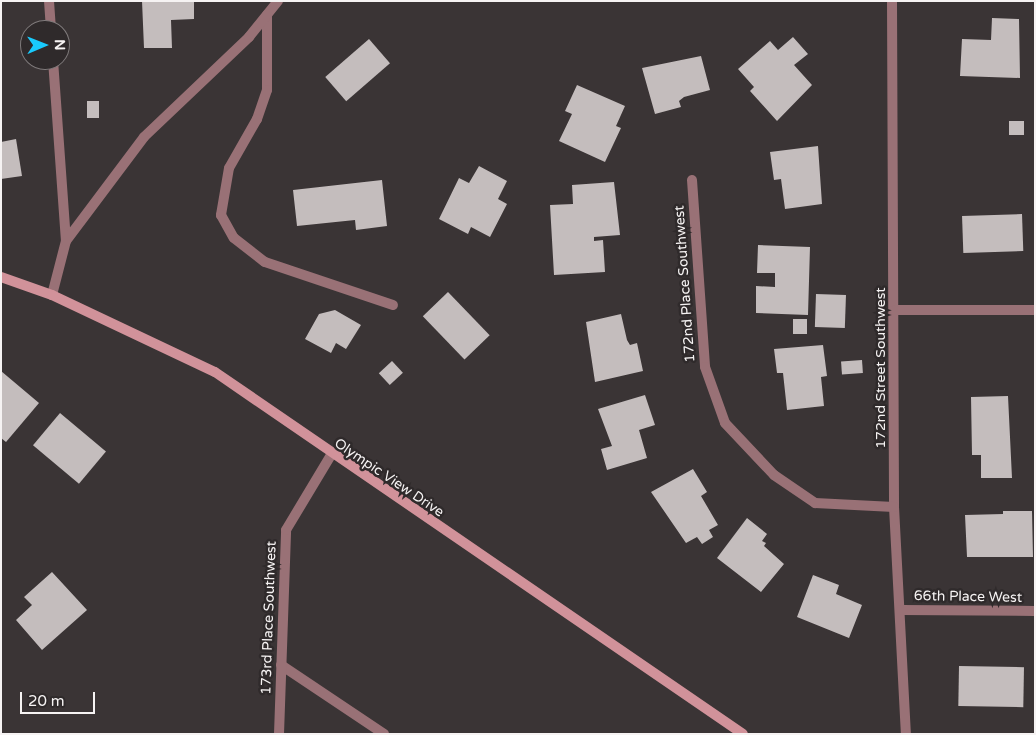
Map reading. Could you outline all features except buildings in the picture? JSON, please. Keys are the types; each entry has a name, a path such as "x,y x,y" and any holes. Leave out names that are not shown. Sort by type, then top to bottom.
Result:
{"main road":[{"name":"Olympic View Drive","path":"1,277 52,295 215,372 331,456 743,734"}],"street":[{"path":"49,1 50,20"},
{"path":"66,241 144,137 267,15 278,1"},
{"name":"172nd Street Southwest","path":"892,1 895,310 894,507 901,610 906,734"},
{"path":"267,15 267,90 258,119 229,168 221,215 234,238 265,262 393,305"},
{"path":"52,295 66,241 54,70"},
{"name":"172nd Place Southwest","path":"692,180 705,367 725,423 774,475 815,503 894,507"},
{"path":"895,310 1035,310"},
{"name":"173rd Place Southwest","path":"279,734 286,530 331,456"},
{"name":"66th Place West","path":"901,610 1035,611"},
{"path":"281,665 384,734"}]}
